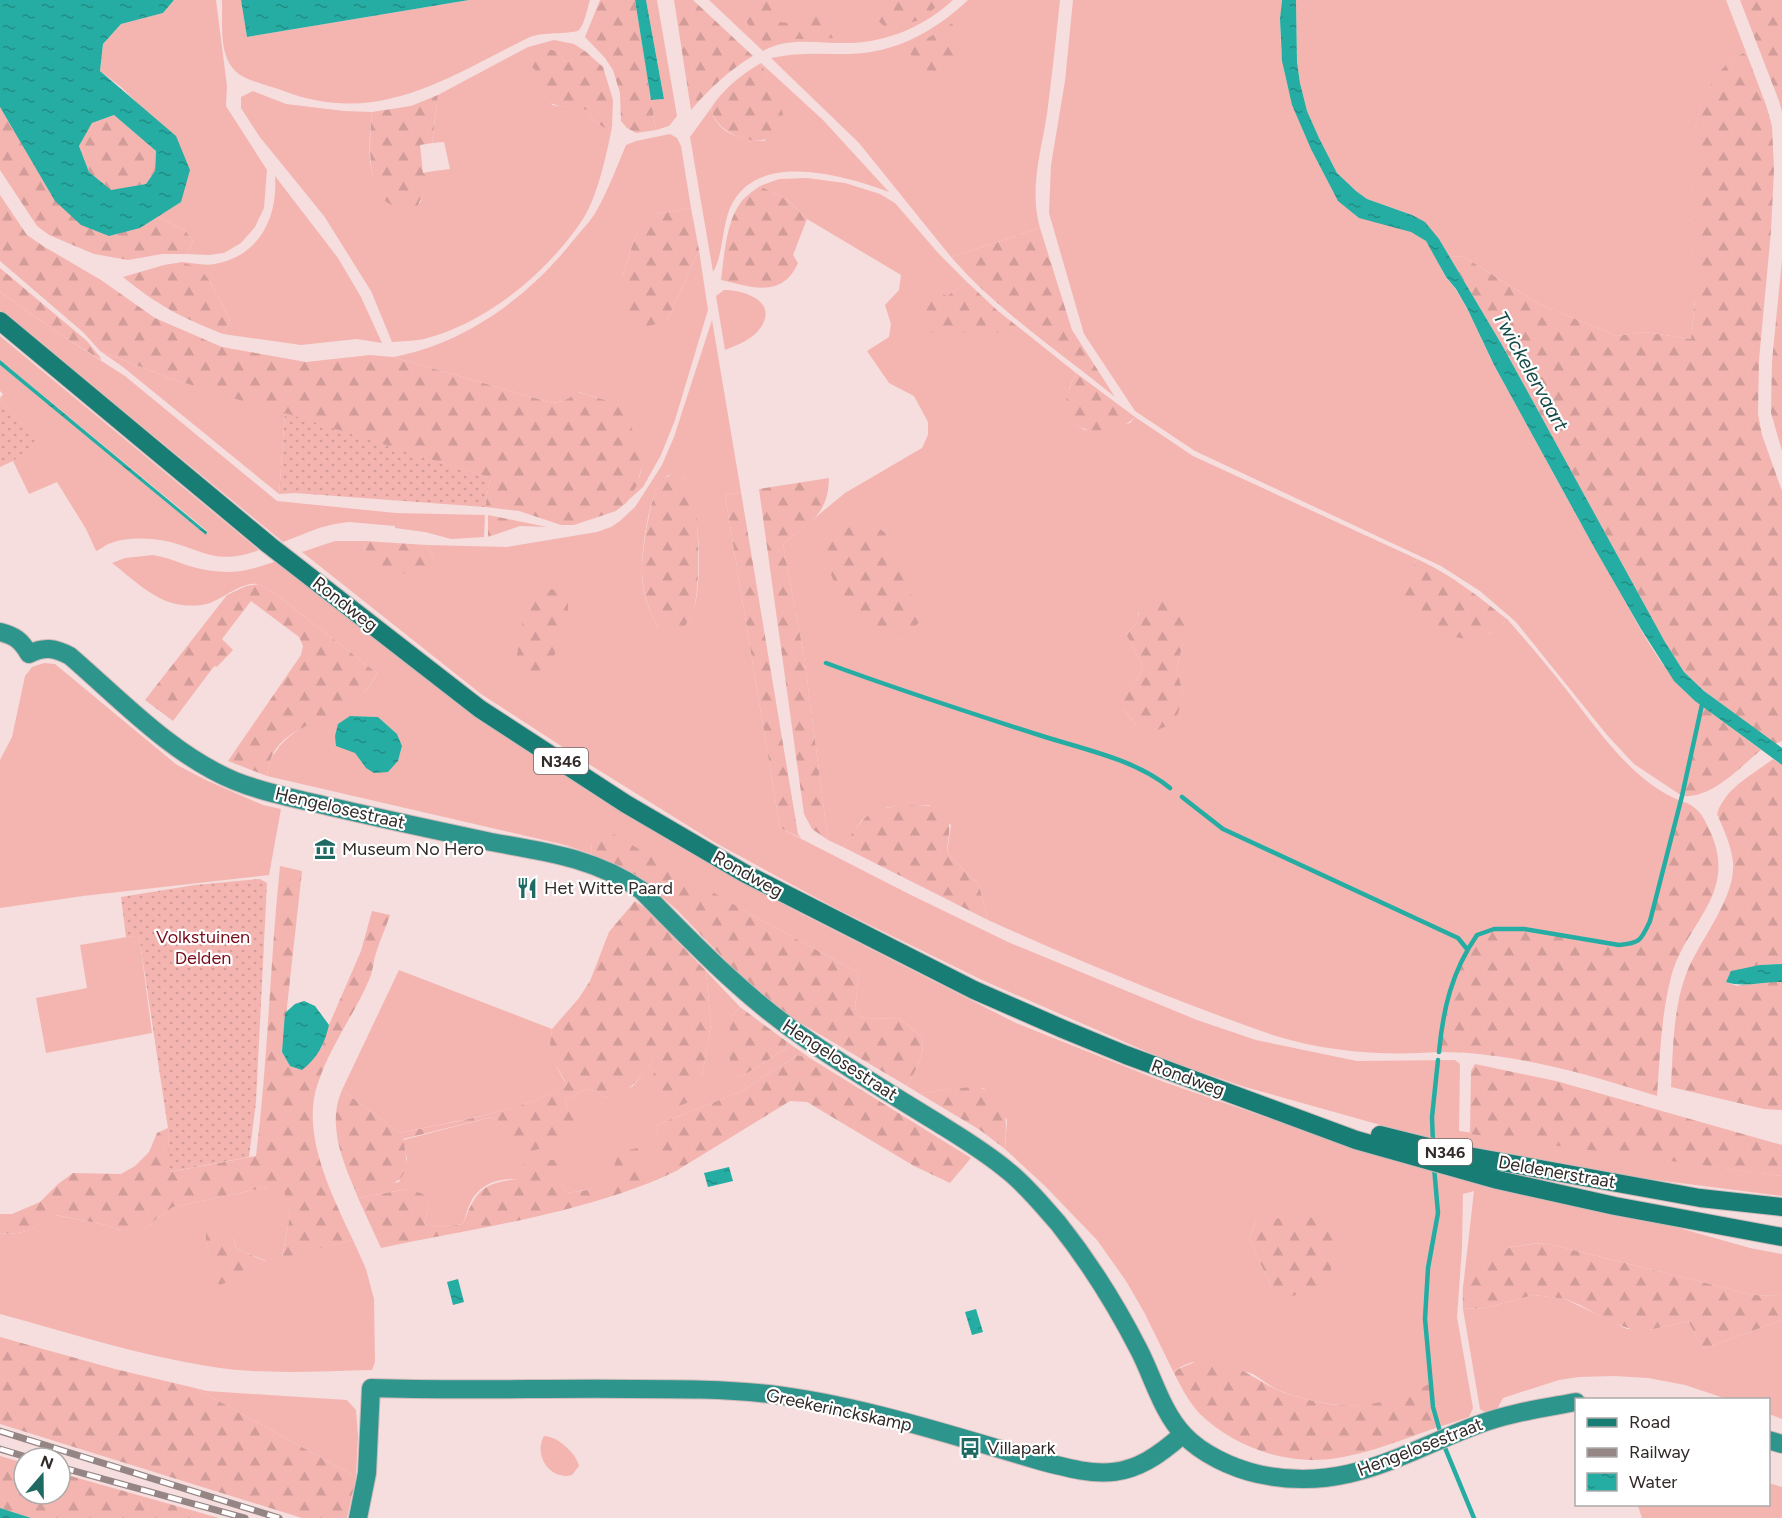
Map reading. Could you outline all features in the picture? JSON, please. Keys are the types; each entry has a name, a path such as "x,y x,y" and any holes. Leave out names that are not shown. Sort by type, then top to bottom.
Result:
{"main road":[{"name":"Rondweg","path":"0,321 269,545 471,702 626,804 744,873 974,990 1125,1055 1367,1143 1498,1180 1615,1206"},
{"name":"Deldenerstraat","path":"1196,1081 1358,1129 1452,1153 1700,1198 1782,1207"},
{"name":"Deldenerstraat","path":"1615,1206 1782,1237"}],"street":[{"name":"Hengelosestraat","path":"0,632 16,637 29,654 42,648 49,648 70,656 179,750 210,769 238,782 285,796 405,824 588,862 627,880 641,890 733,982 773,1016 972,1145 1008,1170 1026,1187 1064,1231 1096,1276 1140,1350 1164,1404 1183,1434 1212,1456 1241,1469 1274,1476 1314,1479 1360,1472 1422,1449 1479,1424 1575,1402"},
{"name":"Greekerinckskamp","path":"358,1518 367,1473 371,1388 695,1389 767,1394 894,1420 1075,1470 1105,1473 1127,1470 1145,1463 1183,1434"}],"green space":[{"path":"174,0 216,0 227,86 226,106 267,170 264,208 255,227 241,243 224,253 187,254 193,241 184,229 156,217 181,202 148,114 121,87 100,71 103,44 121,24 163,13"},
{"path":"222,0 241,0 247,37 469,0 590,0 579,30 530,37 440,82 380,101 349,104 316,100 242,76 228,61 225,52"},
{"path":"600,0 635,0 656,130 636,133 621,121 620,93 613,70 585,37"},
{"path":"646,0 657,0 677,116 669,126 656,130 651,100 664,99"},
{"path":"674,0 693,0 753,56 720,80 691,110"},
{"path":"709,0 953,0 918,25 878,40 849,43 794,42 773,46 763,51"},
{"path":"744,0 774,0 778,22 792,23 817,5 833,38 796,39 764,47 739,11"},
{"path":"876,0 943,0 923,19 887,29 871,14"},
{"path":"968,0 1060,0 1036,185 1040,228 951,257 859,143 771,58 800,54 849,54 883,50 899,45 928,30"},
{"path":"1073,0 1282,0 1280,28 1286,79 1302,126 1336,197 1351,208 1417,235 1425,240 1434,252 1445,276 1467,309 1495,367 1645,637 1676,681 1702,706 1682,796 1634,764 1607,735 1516,622 1480,591 1441,566 1195,451 1135,411 1084,334 1049,213 1051,165 1065,81"},
{"path":"1296,0 1726,0 1746,52 1736,57 1718,74 1697,119 1695,130 1695,300 1691,339 1645,332 1617,336 1539,304 1464,257 1449,256 1439,239 1412,215 1367,199 1356,191 1337,173 1307,112 1297,62"},
{"path":"1740,0 1782,0 1782,112 1779,101"},
{"path":"956,21 960,69 943,79 918,66 908,50"},
{"path":"554,40 574,44 585,51 579,53 576,62 566,62 558,52 537,72 552,105 587,110 594,121 606,129 612,127 601,175 588,210 569,239 552,258 514,293 493,308 470,321 424,339 392,342 371,291 324,216 259,136 241,108 241,97 253,91 286,104 372,112 370,161 376,185 391,204 420,203 425,187 434,171 450,169 444,142 432,143 438,95 528,47"},
{"path":"545,48 558,52 566,62 576,61 579,53 585,51 603,67 613,100 612,127 606,129 594,121 587,110 558,106 541,98 535,83 537,72 528,63 530,53"},
{"path":"1746,52 1772,126 1774,170 1771,231 1759,360 1758,414 1762,435 1782,491 1782,741 1775,744 1704,691 1684,672 1665,642 1502,345 1449,256 1464,257 1539,304 1617,336 1645,332 1691,339 1695,300 1695,130 1705,96 1718,74 1735,57"},
{"path":"761,63 823,120 889,192 851,180 806,172 784,172 764,177 746,186 733,202 726,219 719,257 713,272 690,137 711,108 718,124 724,130 739,137 765,141 780,105"},
{"path":"761,63 777,96 783,115 782,127 775,136 765,140 752,140 738,137 726,130 716,121 711,108 733,82"},
{"path":"438,95 432,143 420,145 423,173 434,171 417,207 399,208 387,202 378,191 373,176 370,142 372,112 411,106"},
{"path":"0,107 20,140 140,228 156,217 184,229 193,241 187,254 162,254 128,260 94,254 49,235 37,226 0,170"},
{"path":"114,115 156,151 155,171 146,184 111,191 89,172 79,146 92,123"},
{"path":"670,134 677,138 681,146 691,208 656,214 637,231 622,277 667,321 699,250 708,310 675,420 661,455 643,487 624,504 640,475 641,463 634,439 609,401 578,392 566,400 552,403 393,357 446,341 471,329 518,297 558,258 596,212 626,145"},
{"path":"275,176 338,258 361,297 382,343 357,339 301,345 223,334 230,320 209,280 182,262 215,264 230,260 254,244 263,233 269,220 275,192"},
{"path":"807,178 845,183 880,194 895,203 939,254 967,282 947,296 922,333 1026,333 1076,373 1069,389 1068,414 1076,425 1085,430 1130,423 1135,417 1193,456 1417,559 1402,589 1489,634 1508,620 1631,768 1664,793 1681,801 1650,921 1642,936 1636,942 1619,945 1524,929 1467,949 1448,999 1439,1052 1357,1052 1316,1046 1276,1036 1232,1021 1117,976 988,920 979,885 947,853 951,825 929,805 888,807 862,820 843,847 828,840 804,656 783,544 845,493 922,448 928,435 928,422 914,396 889,383 867,351 889,337 891,324 885,305 899,290 901,275 807,219 789,201 760,186 779,179","holes":["1138,612 1183,642 1177,669 1183,693 1137,727 1124,709 1125,689 1137,680 1143,667 1126,634 1138,622"]},
{"path":"760,186 789,201 807,219 793,255 798,263 783,282 765,288 721,280 731,222 743,199"},
{"path":"0,195 27,235 43,246 101,280 155,318 222,347 306,362 370,355 393,357 552,403 566,400 577,392 609,401 620,408 640,447 642,465 637,485 627,502 616,511 574,525 561,525 519,511 485,507 490,478 172,379 100,351 84,333 0,261"},
{"path":"691,208 699,250 667,321 645,327 624,314 622,277 637,231 656,214"},
{"path":"1040,228 1072,330 1115,397 1009,313 969,277 951,257"},
{"path":"1782,260 1782,451 1771,413 1772,361"},
{"path":"182,262 200,269 209,280 230,320 223,334 170,310 123,277"},
{"path":"0,268 87,341 101,360 0,292"},
{"path":"967,282 1026,333 922,333 918,314 939,292 947,296"},
{"path":"724,290 749,295 762,304 765,310 765,318 754,335 725,350 716,296"},
{"path":"0,292 125,376 277,501 396,513 485,515 484,537 451,539 425,532 395,528 395,526 349,522 319,528 283,542 0,310"},
{"path":"712,320 741,492 725,495 780,828 1008,942 1197,1020 1256,1040 1357,1061 1455,1060 1460,1064 1459,1131 1782,1176 1782,1196 1593,1172 1459,1147 1245,1087 1166,1060 982,980 835,908 714,842 592,766 481,694 302,552 335,541 365,541 364,555 435,561 427,545 507,547 597,532 611,527 635,507 662,465 674,437","holes":["668,475 683,478 694,504 697,523 699,563 696,599 684,628 658,628 647,602 642,581 646,529 651,504 659,485"]},
{"path":"0,336 259,550 228,557 215,556 168,541 126,539 116,541 96,551 86,529 57,482 29,494 13,461 37,443 0,398 3,394 0,391 0,365 205,534 207,531 0,360"},
{"path":"100,351 172,379 285,413 279,494 123,367"},
{"path":"1076,373 1135,417 1117,428 1106,430 1083,428 1074,424 1068,416 1066,405"},
{"path":"0,398 38,443 13,461 0,467"},
{"path":"285,413 490,478 485,507 295,493 279,494"},
{"path":"676,474 689,484 693,496 696,511 698,568 693,612 684,628 672,632 658,628 652,615 644,588 642,566 647,527 656,489 664,479"},
{"path":"829,478 828,491 821,510 783,544 804,656 828,840 812,829 804,814 759,489"},
{"path":"741,492 798,834 801,838 780,828 725,495"},
{"path":"488,515 547,527 520,526 488,537"},
{"path":"874,524 885,533 921,619 916,626 906,631 877,634 867,632 860,627 839,594 825,556 823,547 839,532 858,525"},
{"path":"365,541 427,545 435,561 429,578 381,569 364,555"},
{"path":"153,555 205,570 227,572 247,570 279,560 458,702 512,741 697,856 798,912 1016,1023 1164,1082 1274,1120 1347,1142 1750,1248 1782,1254 1782,1296 1754,1295 1545,1243 1522,1245 1490,1255 1480,1261 1464,1279 1474,1191 1463,1194 1457,1317 1473,1408 1469,1417 1439,1427 1430,1384 1392,1400 1374,1404 1338,1405 1301,1398 1280,1391 1253,1374 1223,1366 1194,1362 1173,1371 1144,1312 1126,1281 1097,1240 1045,1186 1005,1149 1007,1120 984,1088 941,1090 920,1094 907,1086 921,1056 922,1037 899,1018 867,1019 859,1016 855,1008 859,973 745,911 592,842 591,854 565,845 267,776 272,757 291,735 357,699 368,688 377,673 261,585 241,587 207,604 182,605 154,595 112,563 125,558","holes":["350,716 378,717 397,734 402,746 398,761 388,772 366,768 355,753","1256,1220 1268,1220 1271,1286 1249,1239"]},
{"path":"1417,559 1454,579 1508,620 1496,630 1471,639 1437,631 1415,618 1407,609 1402,589"},
{"path":"260,584 377,673 363,694 343,710 292,733 284,740 271,758 267,776 228,761 301,655 303,646 299,637 251,601 222,639 233,650 217,667 212,669 173,721 145,700 227,595 246,586"},
{"path":"552,589 568,599 568,625 538,684 515,667 524,614 538,595"},
{"path":"1159,597 1171,599 1185,618 1177,669 1183,693 1178,714 1167,726 1155,731 1137,727 1124,709 1124,689 1137,680 1143,667 1126,634 1138,622 1139,611 1143,605"},
{"path":"44,663 55,664 177,765 263,805 281,809 269,875 83,896 0,908 0,760 12,737 25,676 32,667"},
{"path":"1702,706 1761,750 1715,787 1693,796 1682,796"},
{"path":"1773,759 1782,765 1782,964 1760,965 1726,982 1737,986 1782,982 1782,1110 1764,1109 1671,1087 1674,1031 1681,990 1691,964 1722,906 1732,876 1731,850 1717,814 1733,789"},
{"path":"1681,801 1695,808 1707,824 1717,852 1718,872 1715,890 1678,957 1671,977 1663,1021 1657,1096 1576,1072 1522,1060 1439,1052 1450,991 1461,962 1477,935 1494,929 1524,929 1619,945 1636,942 1639,939 1650,921"},
{"path":"911,805 931,806 945,812 949,824 947,853 979,885 988,920 843,847 870,814 886,808"},
{"path":"603,828 745,911 859,973 855,1008 859,1016 867,1019 899,1018 922,1037 921,1056 907,1086 787,1015 751,987 677,910 649,886 631,873 591,854 592,842"},
{"path":"280,866 302,871 282,1052 290,1066 321,1049 361,951 372,911 390,915 370,977 323,1069 313,1102 313,1122 321,1163 336,1204 353,1240 282,1258 290,1216 283,1187 268,1187 173,1207 147,1228 137,1230 122,1231 106,1225 56,1215 30,1230 0,1233 0,1214 12,1214 40,1202 73,1173 121,1174 135,1166 149,1152 157,1133 168,1128 170,1172 256,1156"},
{"name":"Volkstuinen Delden","path":"260,879 267,883 256,1102 249,1157 169,1172 168,1128 139,936 126,937 121,897 195,885"},
{"path":"635,901 646,909 706,971 711,1024 702,1076 687,1103 670,1109 655,1093 650,1081 658,1066 652,1063 632,1085 614,1095 606,1098 587,1089 565,1100 568,1110 577,1118 579,1136 520,1155 507,1150 512,1130 492,1117 403,1139 406,1158 402,1176 397,1181 382,1187 355,1190 341,1154 336,1128 336,1115 342,1090 400,1133 509,1109 550,1094 567,1085 552,1058 550,1045 552,1029 579,998 590,981 609,932"},
{"path":"139,935 152,1033 46,1053 36,998 87,988 80,945"},
{"path":"399,970 552,1029 551,1044 554,1058 567,1085 509,1109 400,1133 342,1090"},
{"path":"706,971 740,1007 731,1017 739,1078 787,1048 786,1041 810,1058 797,1055 742,1091 657,1125 660,1168 640,1168 611,1177 598,1188 567,1193 561,1185 539,1181 516,1179 494,1182 476,1194 463,1224 439,1227 424,1224 429,1206 407,1189 358,1198 355,1190 399,1182 407,1159 403,1140 492,1117 513,1130 568,1110 565,1100 587,1089 606,1098 633,1086 652,1063 702,1076 711,1024"},
{"path":"740,1007 786,1041 787,1048 739,1078 730,1062 729,1036 731,1017"},
{"path":"797,1055 810,1058 971,1158 950,1183 914,1166 807,1102 790,1101 676,1171 606,1198 531,1218 381,1248 358,1198 408,1189 423,1194 429,1206 424,1224 439,1227 463,1224 481,1191 495,1183 517,1179 524,1163 553,1160 571,1164 561,1185 567,1193 589,1190 607,1179 619,1152 638,1148 640,1168 659,1167 657,1125 742,1091"},
{"path":"1475,1064 1556,1081 1782,1145 1782,1176 1470,1134 1471,1071"},
{"path":"972,1087 993,1093 1000,1100 1005,1117 1005,1149 980,1130 920,1094"},
{"path":"268,1187 284,1187 290,1216 282,1257 353,1240 366,1269 374,1299 375,1362 372,1370 272,1372 213,1367 132,1350 0,1314 0,1233 23,1232 42,1224 55,1215 106,1225 122,1231 147,1228 173,1207","holes":["234,1239 236,1248 266,1261 245,1267 212,1261 206,1243"]},
{"path":"1318,1218 1340,1235 1337,1254 1327,1280 1311,1291 1292,1296 1271,1286 1249,1239 1256,1220"},
{"path":"212,1226 229,1232 236,1248 267,1262 245,1267 238,1279 219,1285 206,1243 206,1232"},
{"path":"1545,1243 1754,1295 1782,1296 1782,1320 1703,1349 1688,1321 1636,1331 1608,1321 1565,1299 1534,1295 1484,1308 1463,1309 1464,1280 1468,1270 1476,1262 1498,1251"},
{"path":"1534,1295 1565,1299 1627,1329 1649,1330 1688,1321 1703,1349 1782,1320 1782,1419 1770,1414 1770,1398 1724,1398 1685,1385 1648,1378 1614,1376 1559,1380 1503,1398 1496,1411 1488,1414 1480,1409 1463,1309 1484,1308"},
{"path":"0,1337 115,1369 195,1388 356,1477 347,1518 302,1518 0,1424"},
{"path":"1213,1359 1238,1368 1281,1392 1336,1405 1383,1402 1431,1383 1433,1407 1439,1427 1375,1449 1342,1457 1309,1460 1264,1452 1236,1440 1211,1424 1188,1399 1173,1371 1195,1362"},
{"path":"195,1388 207,1391 347,1400 356,1410 358,1436 356,1477"},
{"path":"544,1436 560,1442 574,1456 579,1466 572,1475 557,1474 546,1465 541,1451"},
{"path":"0,1456 12,1460 12,1506 72,1506 72,1476 219,1518 31,1518 0,1508"},
{"path":"1770,1483 1782,1487 1782,1518 1642,1518 1638,1506 1770,1506"}],"water":[{"path":"0,0 174,0 163,13 121,24 103,44 100,71 176,136 190,170 181,202 140,228 109,236 81,225 55,201 0,107","holes":["114,115 156,151 155,171 146,184 111,190 89,172 79,146 92,123"]},
{"path":"241,0 469,0 247,37"},
{"path":"635,0 646,0 664,99 651,100"},
{"path":"1282,0 1296,0 1297,62 1300,83 1307,111 1337,173 1367,199 1425,222 1439,239 1502,345 1665,642 1684,672 1704,691 1782,748 1782,765 1695,701 1674,681 1595,549 1494,365 1467,308 1426,241 1411,232 1359,218 1338,201 1311,149 1292,105 1282,61 1280,19"},
{"path":"0,360 207,532 206,535 0,365"},
{"path":"350,716 378,717 397,734 402,746 398,761 388,772 374,773 366,768 355,753 336,746 335,736 338,724"},
{"path":"1782,964 1782,982 1733,984 1726,982 1731,971 1760,965"},
{"path":"304,1001 315,1006 329,1025 320,1050 302,1070 290,1066 282,1052 285,1013 295,1004"},
{"path":"729,1167 733,1181 708,1187 704,1173"},
{"path":"458,1279 464,1302 453,1305 447,1282"},
{"path":"976,1309 983,1332 972,1335 965,1312"},
{"path":"0,1508 31,1518 0,1518"}],"waterway":[{"path":"826,663 958,709 1125,762 1141,769 1170,788"},
{"path":"1439,1052 1450,991 1461,962 1477,935 1494,929 1524,929 1619,945 1636,942 1642,936 1650,921 1682,796 1703,700"},
{"path":"1182,797 1223,829 1458,938 1467,949"},
{"path":"1433,1143 1432,1117 1438,1060"},
{"path":"1434,1167 1438,1213 1428,1268 1425,1319 1433,1407 1441,1435"},
{"path":"1443,1443 1474,1518"}],"railway":[{"path":"0,1431 279,1518"},
{"path":"0,1449 12,1453"},
{"path":"72,1470 245,1518"}],"place":[{"name":"Museum No Hero","path":"325,849"},
{"name":"Het Witte Paard","path":"527,888"},
{"name":"Villapark","path":"970,1448"}],"water label":[{"name":"Twickelervaart","path":"1531,371"}]}
